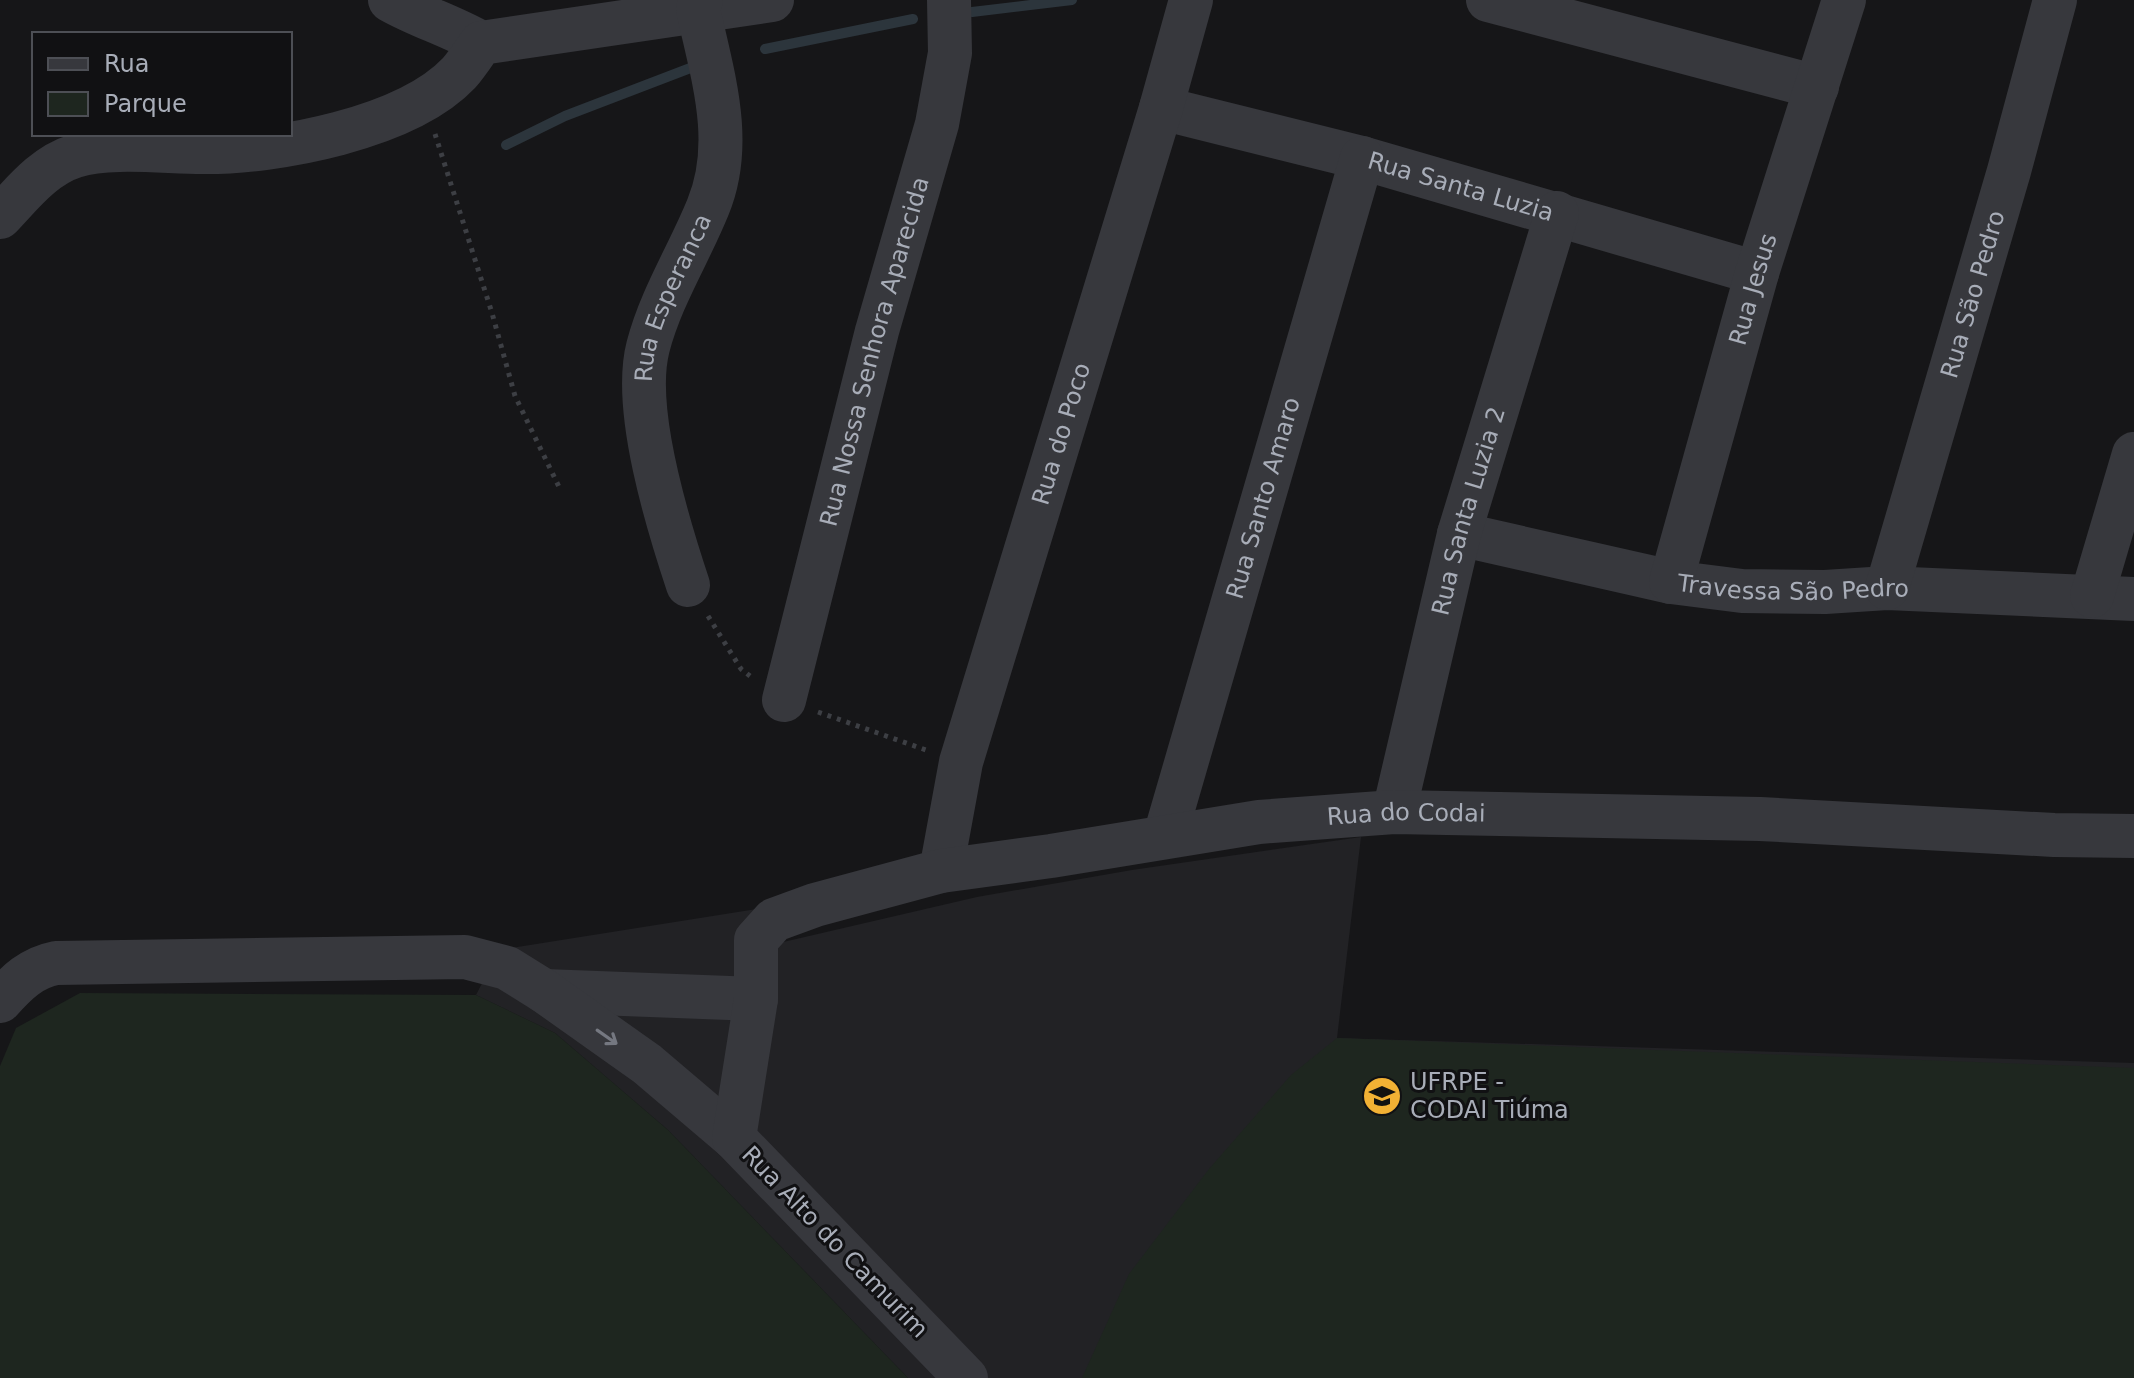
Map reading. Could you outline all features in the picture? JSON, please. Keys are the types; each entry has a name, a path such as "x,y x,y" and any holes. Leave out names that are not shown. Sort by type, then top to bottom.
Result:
{"street":[{"path":"390,0 481,43 700,4 772,0"},
{"name":"Rua Nossa Senhora Aparecida","path":"784,700 877,331 937,124 950,53 949,0"},
{"name":"Rua do Poco","path":"941,871 961,762 1161,108 1191,0"},
{"path":"1488,0 1817,87"},
{"name":"Rua Jesus","path":"1671,582 1757,273 1844,0"},
{"name":"Rua São Pedro","path":"1887,588 2009,171 2055,0"},
{"name":"Rua Esperanca","path":"688,585 666,510 648,429 643,388 648,348 671,283 710,204 718,174 722,143 720,109 700,4"},
{"path":"0,217 42,174 75,156 104,151 212,152 288,145 380,121 424,99 459,74 481,43"},
{"name":"Rua Santa Luzia","path":"1161,108 1362,158 1757,273"},
{"name":"Rua Santo Amaro","path":"1165,836 1362,158"},
{"name":"Rua Santa Luzia 2","path":"1394,812 1459,534 1557,213"},
{"path":"2113,597 2134,454"},
{"name":"Travessa São Pedro","path":"1459,534 1671,582 1742,591 1825,592 1887,588 2113,597"},
{"name":"Rua do Codai","path":"756,999 756,940 760,933 774,920 815,905 941,871 1259,822 1394,812 1760,819 2054,835 2134,836"},
{"path":"0,1001 18,980 41,966 85,961 465,957 507,968 544,991 647,1064 734,1138"},
{"path":"544,991 756,999"},
{"name":"Rua Alto do Camurim","path":"756,999 734,1138 966,1378"}],"path":[{"path":"424,99 515,396 561,491"}],"shaded area":[{"name":"UFRPE - CODAI Tiúma","path":"1361,837 1337,1038 2134,1063 2134,1378 908,1378 668,1130 555,1033 476,995 499,950 763,908 779,943 977,897 1132,870"}],"green space":[{"path":"80,993 476,995 555,1033 668,1130 908,1378 0,1378 0,1066 16,1028"},
{"path":"1337,1038 2134,1068 2134,1378 1082,1378 1129,1274 1209,1169 1291,1075"}],"waterway":[{"path":"972,12 1072,0"},
{"path":"765,49 913,19"},
{"path":"506,145 565,116 693,67"}],"place":[{"name":"UFRPE - CODAI Tiúma","path":"1382,1096"}]}
